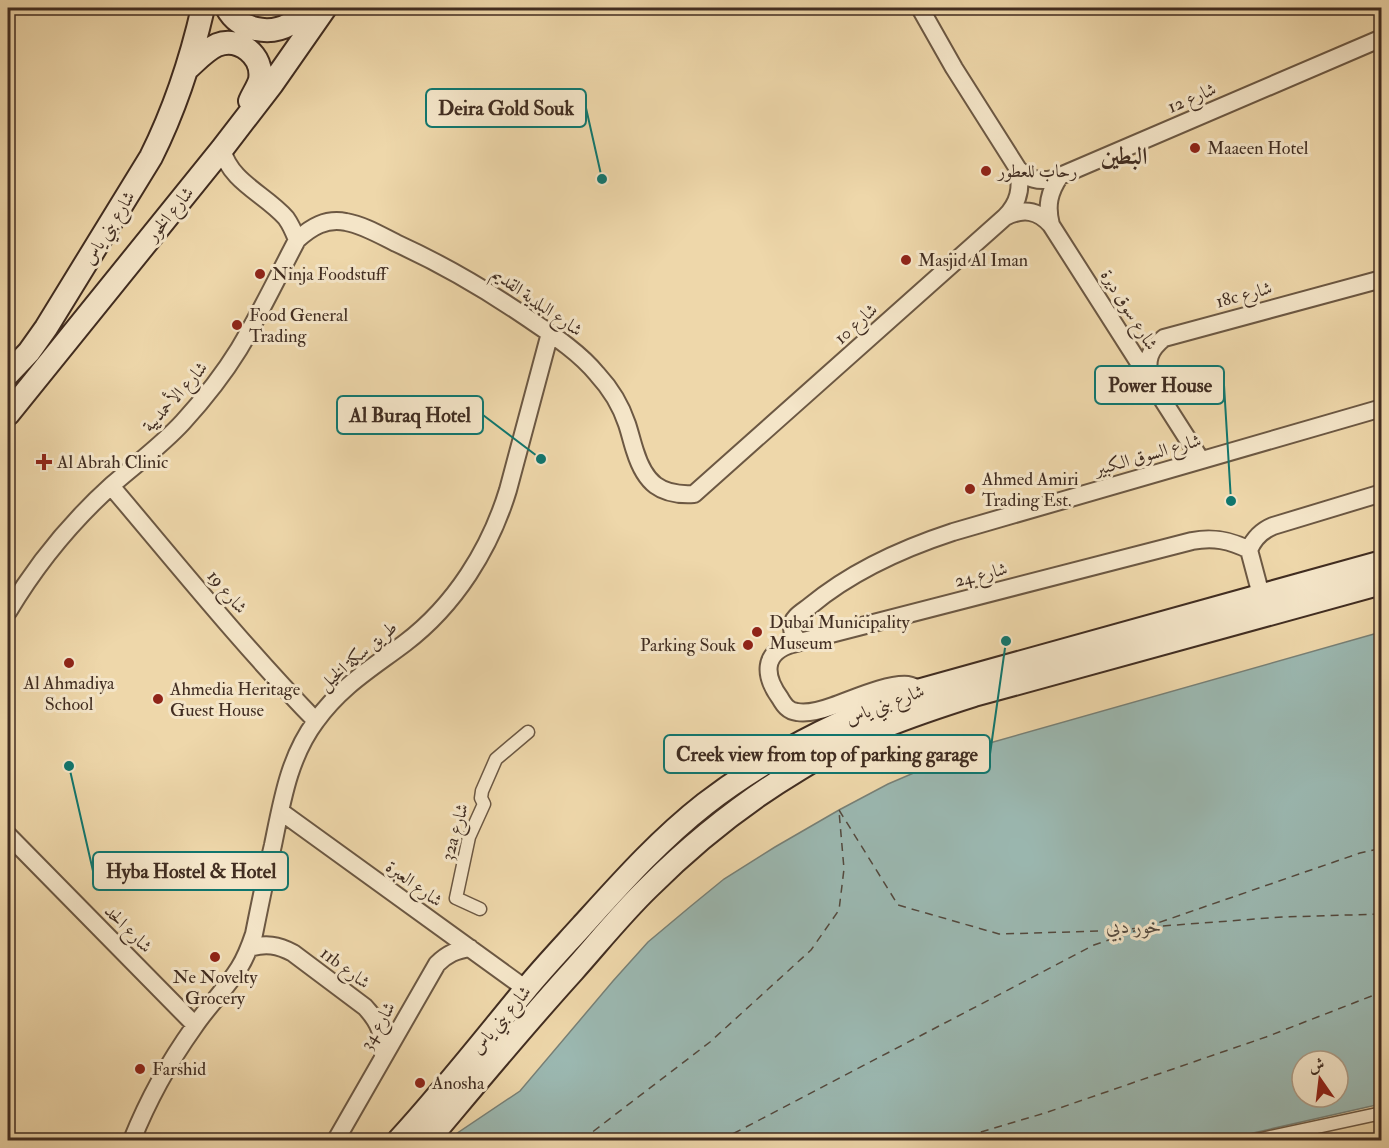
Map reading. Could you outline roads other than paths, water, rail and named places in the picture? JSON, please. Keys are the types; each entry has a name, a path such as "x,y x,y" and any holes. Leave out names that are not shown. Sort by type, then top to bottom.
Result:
{"main road":[{"name":"شارع بني ياس","path":"8,374 29,352 46,328 141,176 165,128 188,68 203,8"},
{"path":"227,8 239,21 251,28 265,31 278,29 291,23 307,8"},
{"name":"شارع الخور","path":"8,414 228,142 325,8"},
{"path":"188,68 210,49 220,44 241,45 256,59 260,69 260,80 228,142"},
{"name":"شارع بني ياس","path":"399,1140 526,989 644,858 706,804 764,763 802,741 860,713 921,690 1382,562"},
{"name":"شارع بني ياس","path":"428,1140 630,907 678,859 743,806 800,768 844,744 908,717 974,695 1382,583"},
{"path":"860,713 846,725 844,731 846,737 861,737"},
{"path":"710,832 712,824 721,812 772,776 774,766 772,763 764,763"}],"street":[{"path":"920,8 954,68 1018,169 1020,190 1013,210 1005,217"},
{"name":"شارع 12","path":"1018,169 1030,178 1038,180 1045,181 1060,176 1382,38"},
{"path":"228,142 226,163 238,178 286,219 297,240 318,224"},
{"path":"201,176 213,174 238,178"},
{"name":"شارع سوق ديرة","path":"1060,176 1050,194 1048,204 1052,225 1201,460"},
{"path":"1005,217 1022,211 1030,211 1046,218 1052,225"},
{"name":"شارع 10","path":"694,494 1005,217"},
{"name":"شارع البلدية القديم","path":"286,219 318,224 331,221 358,225 474,283 550,333 583,358 610,390 628,424 635,451 645,475 654,485 666,492 680,495 694,494"},
{"name":"شارع الأحمديية","path":"8,612 23,587 60,538 111,486 182,423 207,395 240,347 297,240"},
{"name":"18c شارع","path":"1150,380 1147,368 1149,356 1155,345 1164,338 1382,279"},
{"name":"طريق سكة الخيل","path":"132,1140 171,1060 195,1025 228,984 249,948 255,934 285,786 304,739 334,699 354,680 407,642 430,621 474,566 490,537 501,512 550,333"},
{"name":"شارع السوق الكبير","path":"800,642 792,626 799,614 851,576 917,543 1382,408"},
{"name":"شارع 19","path":"111,486 250,651 316,721"},
{"path":"1261,595 1249,550 1258,535 1273,526 1382,493"},
{"name":"شارع 24","path":"921,690 911,686 892,686 817,711 798,713 786,707 773,688 768,673 769,665 778,651 785,646 1203,538 1221,539 1239,544 1249,550"},
{"name":"32a شارع","path":"480,909 456,898 470,837 484,804 481,798 482,791 496,759 528,732"},
{"name":"شارع العبرة","path":"280,811 526,989"},
{"name":"شارع الحد","path":"8,835 195,1025"},
{"name":"11b شارع","path":"249,948 272,945 293,953 365,1007 381,1030 384,1044 383,1058"},
{"name":"شارع 34","path":"336,1140 437,964 457,950 470,948"},
{"path":"1257,1140 1382,1113"}],"water":[{"name":"خور دبي","path":"1381,632 1381,1104 1222,1140 447,1140 520,1091 648,942 724,879 775,847 888,784 972,748"}],"place":[{"name":"Maaeen Hotel","path":"1195,148"},
{"name":"رحاب للعطور","path":"986,171"},
{"name":"Deira Gold Souk","path":"602,179"},
{"name":"Masjid Al Iman","path":"906,260"},
{"name":"Ninja Foodstuff","path":"260,274"},
{"name":"Food General Trading","path":"237,325"},
{"name":"Al Buraq Hotel","path":"541,459"},
{"name":"Al Abrah Clinic","path":"44,462"},
{"name":"Ahmed Amiri Trading Est.","path":"970,489"},
{"name":"Power House","path":"1231,501"},
{"name":"Dubai Municipality Museum","path":"757,632"},
{"name":"Creek view from top of parking garage","path":"1006,641"},
{"name":"Parking Souk","path":"748,645"},
{"name":"Al Ahmadiya School","path":"69,663"},
{"name":"Ahmedia Heritage Guest House","path":"158,699"},
{"name":"Hyba Hostel & Hotel","path":"69,766"},
{"name":"Ne Novelty Grocery","path":"215,957"},
{"name":"Farshid","path":"140,1069"},
{"name":"Anosha","path":"420,1083"}],"district":[{"name":"البطين","path":"1124,156"}]}
